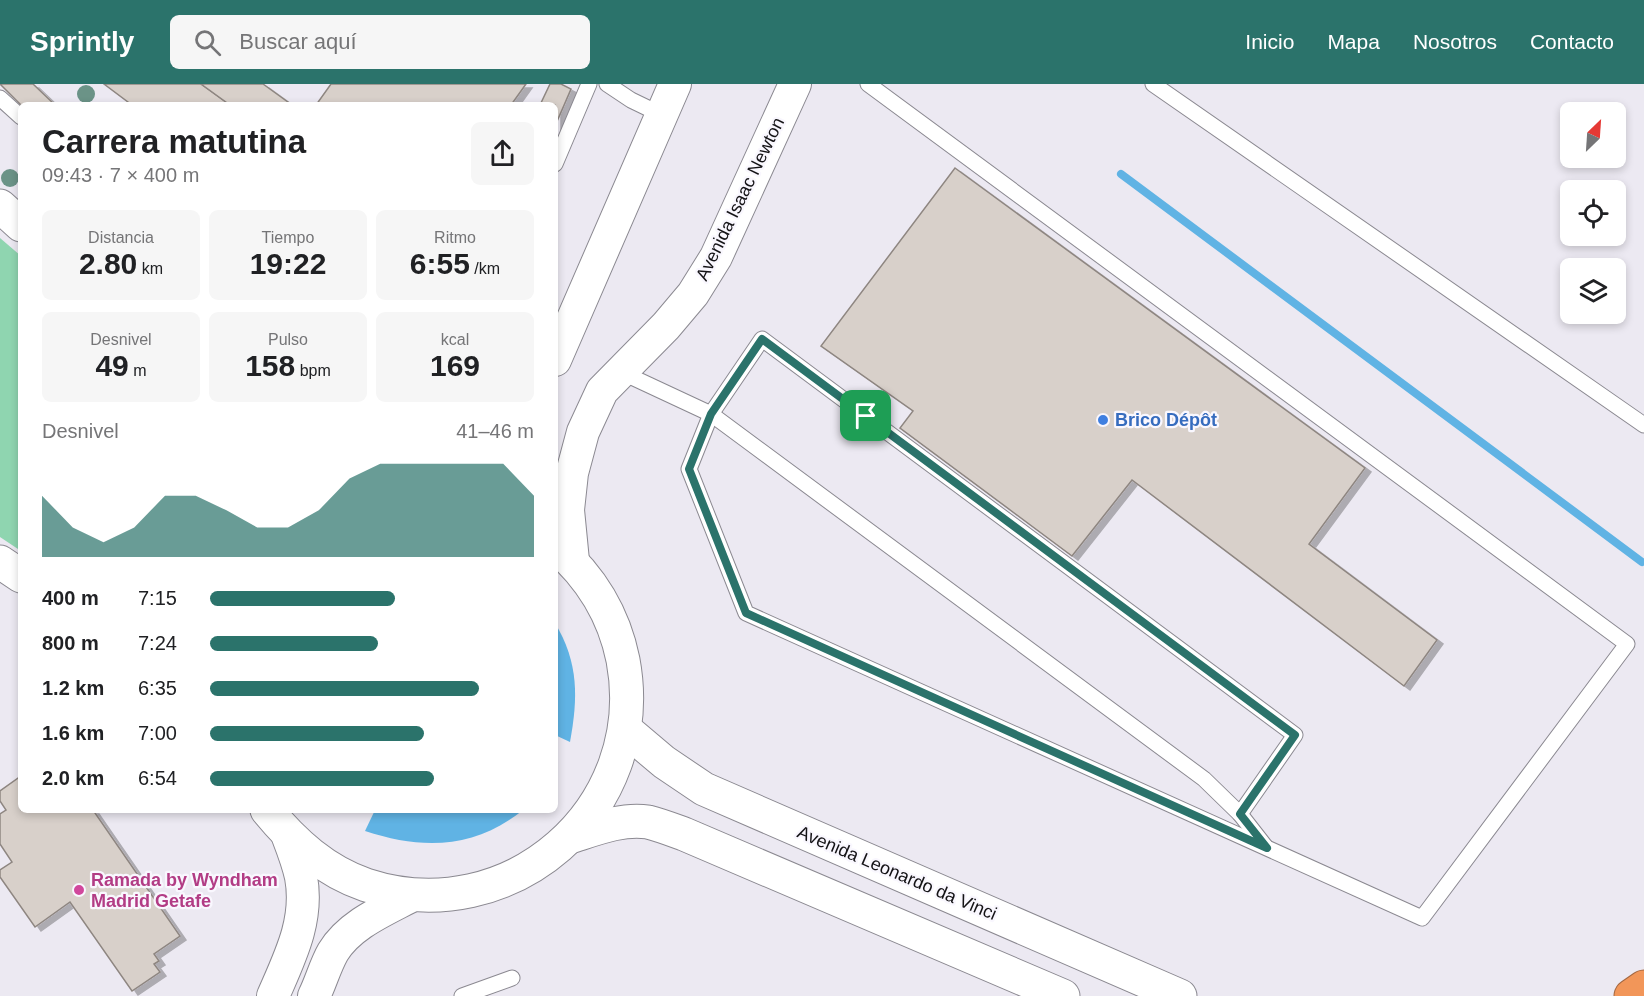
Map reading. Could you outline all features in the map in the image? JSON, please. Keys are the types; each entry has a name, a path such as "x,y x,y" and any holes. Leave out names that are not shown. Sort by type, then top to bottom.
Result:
{"highway":[{"path":"1631,996 1644,987"}],"street":[{"path":"558,353 675,84"},
{"name":"Avenida Isaac Newton","path":"564,554 572,473 583,432 602,390 666,326 686,302 716,257 795,84"},
{"path":"0,206 18,222"},
{"path":"269,813 288,837 322,864 366,885 413,895 450,894 492,886 539,863 570,837 596,805 615,768 625,729 627,684 618,638 601,598 564,554"},
{"path":"0,562 18,574"},
{"name":"Avenida Leonardo da Vinci","path":"625,729 664,762 704,789 1180,996"},
{"path":"570,837 612,824 648,822 684,834 1063,996"},
{"path":"273,996 298,935 303,900 301,875 288,837"},
{"path":"315,996 333,952 349,934 368,919 413,895"}],"lane":[{"path":"558,157 590,84"},
{"path":"607,84 631,100 662,115"},
{"path":"868,84 1627,644 1422,918 746,613 689,469 711,414 762,339 1295,735 1240,814"},
{"path":"1153,84 1644,425"},
{"path":"0,98 18,114"},
{"path":"621,372 711,414 1204,779 1240,814 1267,848"},
{"path":"462,996 512,978"}],"green space":[{"path":"0,238 18,253 18,549 0,537"}],"water":[{"path":"558,629 569,652 574,681 575,696 570,742 558,736"},
{"path":"374,813 519,813 486,832 467,839 447,842 407,841 365,831"}],"building":[{"path":"0,84 33,84 52,102 18,102"},
{"path":"104,84 201,84 226,102 128,102"},
{"path":"201,84 263,84 288,102 226,102"},
{"path":"331,84 526,84 513,102 318,102"},
{"path":"550,84 561,84 571,89 558,119 558,102 541,102"},
{"name":"Brico Dépôt","path":"955,168 1365,468 1309,544 1437,640 1404,686 1132,480 1072,556 900,428 913,411 821,346"},
{"name":"Ramada by Wyndham Madrid Getafe","path":"18,778 18,813 95,813 180,936 154,954 159,961 154,964 160,972 132,991 70,902 35,927 0,877 0,870 12,862 0,844 0,814 6,810 0,801 0,791"}],"waterway":[{"path":"1121,174 1642,562"}],"place":[{"name":"Brico Dépôt","path":"1103,420"},
{"name":"Ramada by Wyndham Madrid Getafe","path":"79,890"}],"route":[{"path":"762,339 866,416 1295,735 1240,814 1267,848 746,613 689,469 711,414 762,339"}]}
